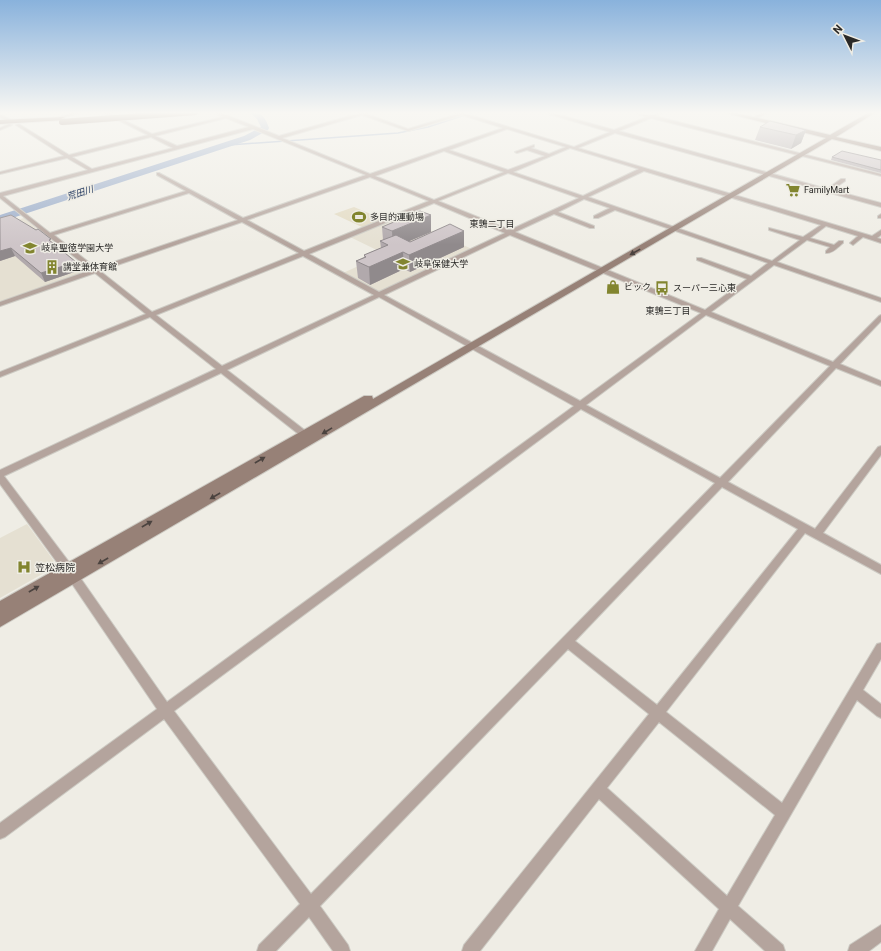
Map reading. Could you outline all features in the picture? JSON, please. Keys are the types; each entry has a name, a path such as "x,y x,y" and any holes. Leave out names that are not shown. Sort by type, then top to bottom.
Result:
{"street":[{"path":"0,173 66,156"},
{"path":"69,156 92,171"},
{"path":"0,196 146,156"},
{"path":"324,156 881,384"},
{"path":"0,304 426,156"},
{"path":"465,156 881,300"},
{"path":"0,375 549,156"},
{"path":"603,156 881,241"},
{"path":"703,156 881,205"},
{"path":"0,608 71,574 794,156"},
{"path":"807,156 881,175"},
{"path":"342,951 310,904 165,710 71,574 0,475 644,169"},
{"path":"159,174 881,570"},
{"path":"828,190 843,180"},
{"path":"49,235 190,191"},
{"path":"0,196 304,434"},
{"path":"596,217 615,208"},
{"path":"554,212 592,227"},
{"path":"570,218 581,213"},
{"path":"0,832 825,224"},
{"path":"771,229 834,247"},
{"path":"873,238 881,232"},
{"path":"853,244 863,235"},
{"path":"828,252 841,242"},
{"path":"699,259 751,278"},
{"path":"265,951 567,642 881,317"},
{"path":"0,621 71,574 304,434 469,344"},
{"path":"816,535 881,449"},
{"path":"470,951 804,528"},
{"path":"567,642 784,813"},
{"path":"703,951 881,648"},
{"path":"856,692 881,712"},
{"path":"598,789 777,951"},
{"path":"856,951 881,933"}],"shaded area":[{"name":"多目的運動場","path":"354,207 385,220 364,228 334,214"},
{"name":"岐阜保健大学","path":"400,217 472,249 380,292 343,273 385,254 350,237"},
{"name":"岐阜聖徳学園大学","path":"24,218 88,271 0,302 0,225"},
{"name":"笠松病院","path":"27,524 54,561 44,573 0,598 0,538"}],"building":[{"path":"865,156 881,160 881,170 832,157"},
{"path":"420,211 431,215 392,231 382,227"},
{"path":"11,215 36,230 38,229 76,262 41,273 11,248 0,251 0,218"},
{"path":"450,224 464,231 409,255 403,252 369,267 356,261 366,257 364,255 388,245 380,241 396,235 410,242"}],"waterway":[{"name":"荒田川","path":"0,219 191,156"}],"place":[{"name":"FamilyMart","path":"793,190"},
{"name":"多目的運動場","path":"359,217"},
{"name":"岐阜聖徳学園大学","path":"30,248"},
{"name":"岐阜保健大学","path":"403,264"},
{"name":"講堂兼体育館","path":"52,267"},
{"name":"ビック","path":"613,287"},
{"name":"スーパー三心東","path":"662,288"},
{"name":"笠松病院","path":"24,567"}],"district":[{"name":"東鶉二丁目","path":"492,224"},
{"name":"東鶉三丁目","path":"668,311"}]}
